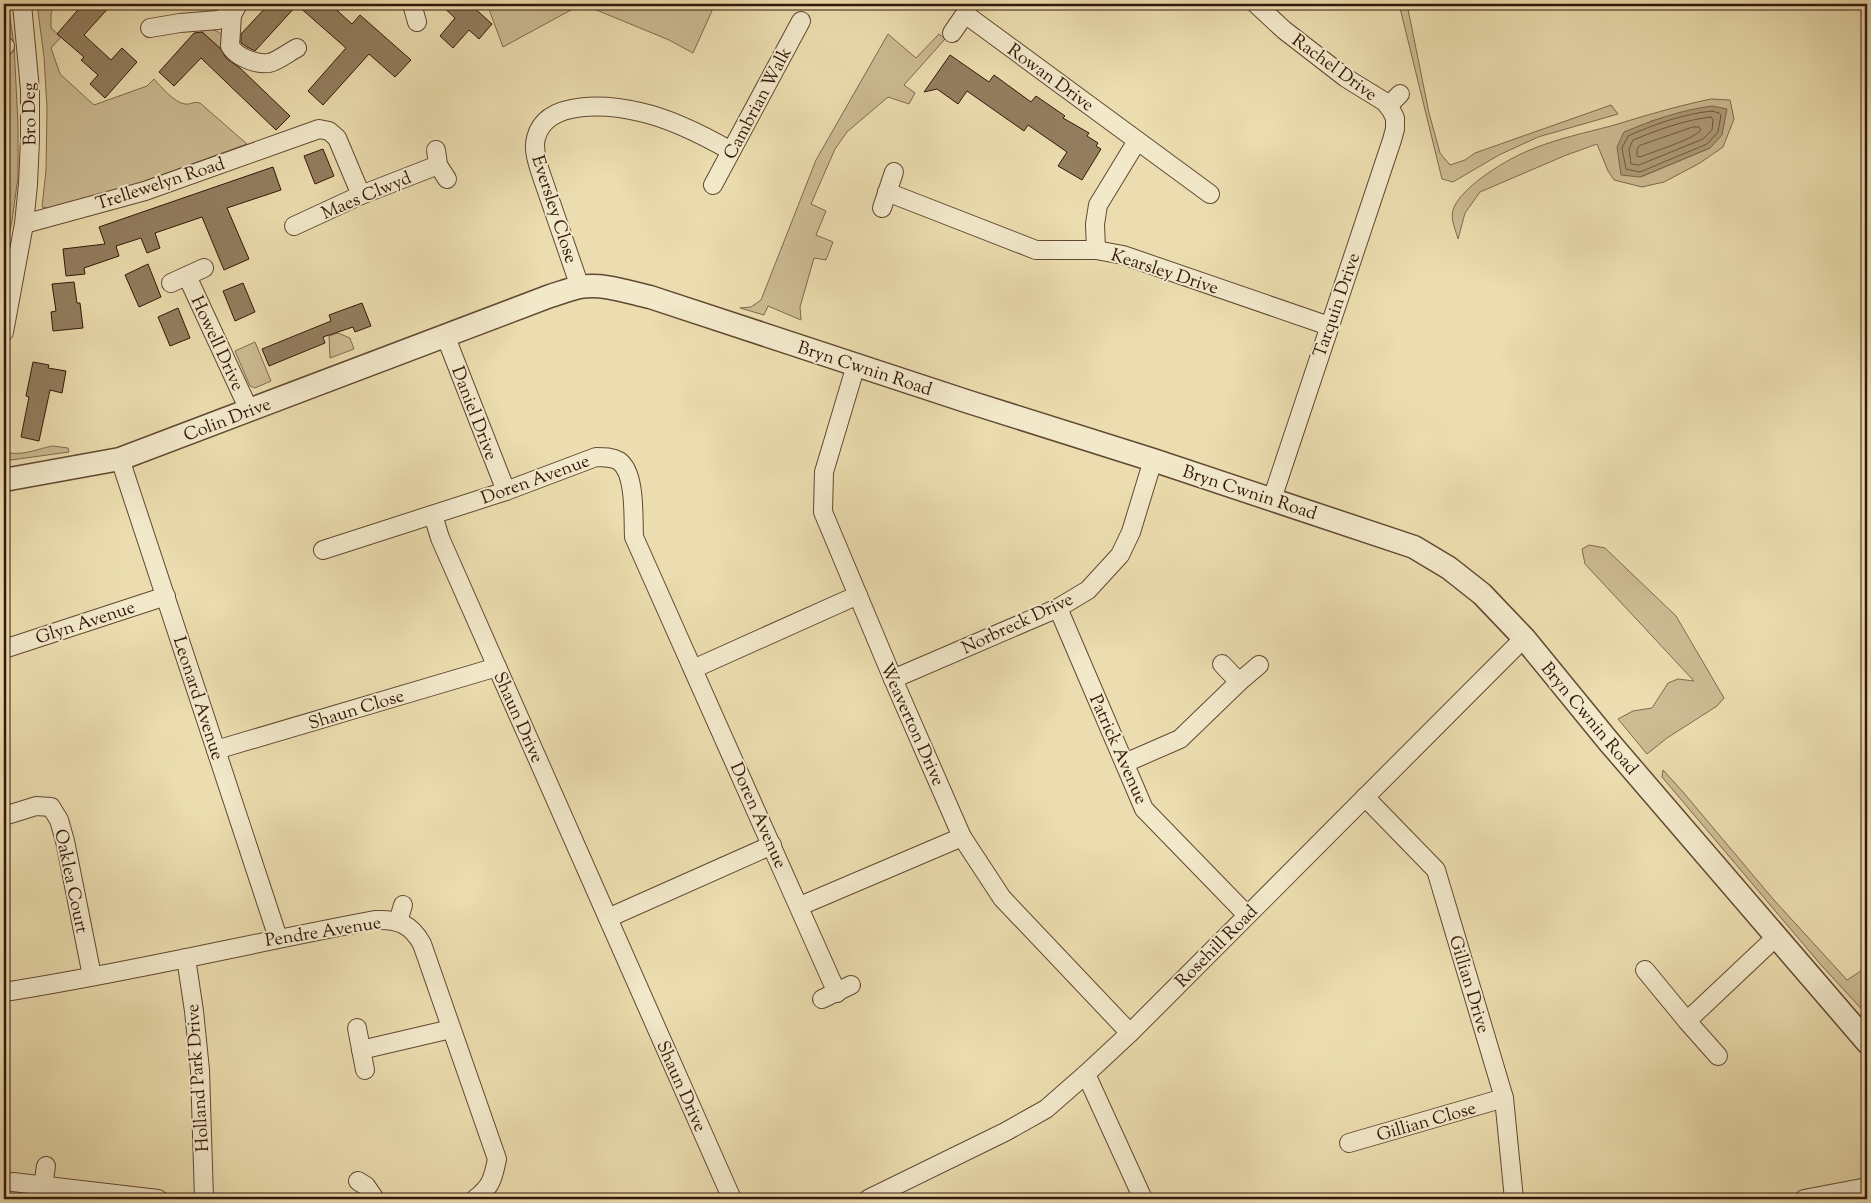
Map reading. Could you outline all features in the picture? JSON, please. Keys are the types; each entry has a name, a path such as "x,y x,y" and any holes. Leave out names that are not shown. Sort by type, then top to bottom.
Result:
{"street":[{"name":"Bro Deg","path":"22,4 30,90 30,139 24,224"},
{"path":"412,4 416,22"},
{"name":"Rachel Drive","path":"1256,4 1284,30 1346,78 1366,92 1393,103"},
{"path":"150,28 218,20 235,9"},
{"path":"235,9 230,46 233,51 242,57 257,62 269,63 297,48"},
{"path":"952,32 967,9"},
{"name":"Rowan Drive","path":"967,9 1210,194"},
{"name":"Cambrian Walk","path":"712,185 801,21"},
{"name":"Tarquin Drive","path":"1272,500 1395,129 1393,103"},
{"name":"Eversley Close","path":"580,287 535,153 538,130 546,121 568,109 598,106 616,107 641,112 668,121 705,136 731,151"},
{"name":"Trellewelyn Road","path":"24,224 145,191 319,129 329,131 337,138 361,195"},
{"path":"1096,250 1095,224 1098,205 1137,140"},
{"name":"Maes Clwyd","path":"294,226 314,226 361,195 441,164"},
{"name":"Kearsley Drive","path":"894,172 885,200 1036,250 1096,250 1123,255 1329,326"},
{"path":"4,332 24,224"},
{"name":"Howell Drive","path":"204,268 179,279 250,410"},
{"name":"Bryn Cwnin Road","path":"444,335 580,287 596,286 615,289 650,297 1153,460 1414,547 1449,568 1482,594 1524,638 1609,742 1867,1042"},
{"name":"Colin Drive","path":"4,480 120,459 444,335"},
{"name":"Daniel Drive","path":"444,335 506,491"},
{"name":"Weaverton Drive","path":"856,365 824,472 823,512 962,837 1002,898 1130,1033"},
{"name":"Doren Avenue","path":"324,550 506,491 596,456 609,457 621,462 632,484 634,537 800,906 837,993"},
{"name":"Leonard Avenue","path":"120,459 278,938"},
{"name":"Norbreck Drive","path":"893,679 1058,608 1088,590 1120,555 1131,532 1153,460"},
{"name":"Shaun Drive","path":"433,514 440,538 732,1199"},
{"path":"693,669 858,595"},
{"name":"Glyn Avenue","path":"4,649 166,596"},
{"name":"Patrick Avenue","path":"1058,608 1144,809 1247,916"},
{"name":"Rosehill Road","path":"868,1199 1004,1132 1046,1109 1130,1033 1524,638"},
{"path":"1222,664 1238,682"},
{"path":"1124,764 1180,739 1259,664"},
{"name":"Shaun Close","path":"216,750 497,667"},
{"name":"Gillian Drive","path":"1365,798 1436,870 1504,1098 1514,1199"},
{"name":"Oaklea Court","path":"4,816 36,806 51,807 58,820 65,841 92,976"},
{"path":"800,906 962,837"},
{"path":"608,918 772,845"},
{"path":"398,922 403,905"},
{"name":"Pendre Avenue","path":"4,992 375,920 398,922 410,928 422,944 497,1159 493,1179 486,1191 475,1199"},
{"path":"1687,1021 1776,937"},
{"name":"Holland Park Drive","path":"186,958 200,1070 204,1199"},
{"path":"1645,970 1718,1056"},
{"path":"357,1028 365,1070"},
{"path":"361,1050 452,1029"},
{"path":"1086,1074 1143,1199"},
{"name":"Gillian Close","path":"1349,1143 1504,1098"},
{"path":"43,1186 46,1166"},
{"path":"358,1181 366,1186 375,1199"},
{"path":"13,1182 158,1199"},
{"path":"1804,1199 1867,1187"}],"shaded area":[{"path":"4,4 8,4 14,45 18,124 18,177 12,221 4,258"},
{"path":"37,4 54,4 51,14 51,28 61,37 51,48 60,74 94,105 147,86 154,79 177,101 187,104 200,103 247,144 109,194 53,209 42,207 46,170 47,108 44,57"},
{"path":"487,4 582,4 503,47"},
{"path":"602,4 715,4 693,53 669,40 594,9"},
{"path":"1399,4 1407,4 1429,113 1440,153 1450,165 1465,160 1475,153 1611,105 1618,114 1538,137 1499,155 1453,182 1442,179"},
{"path":"198,28 217,31 223,37 227,56"},
{"path":"888,34 916,58 939,34 945,39 904,85 915,93 909,104 888,97 847,132 835,149 811,204 826,211 816,235 833,242 826,260 814,258 800,307 801,320 768,306 764,315 740,308 751,307 761,300 816,160"},
{"path":"1711,99 1730,100 1734,119 1723,147 1700,163 1664,182 1642,187 1614,180 1608,171 1597,144 1480,192 1465,213 1458,239 1452,217 1457,201 1475,183 1498,166 1530,150 1560,139","holes":["1666,117 1710,148 1641,177 1651,121"]},
{"path":"338,333 350,338 354,349 330,358 329,336"},
{"path":"255,342 271,381 255,388 250,386 235,351"},
{"path":"53,446 68,448 69,452 11,460 4,458 4,451 22,453"},
{"path":"1589,545 1605,548 1676,616 1724,698 1717,706 1667,738 1647,754 1618,719 1633,711 1652,708 1668,683 1678,679 1694,681 1585,564 1582,549"},
{"path":"1663,770 1773,899 1847,980 1867,967 1867,1015 1821,965 1662,777"}],"water":[{"path":"1712,106 1727,109 1722,135 1710,148 1640,177 1621,175 1617,147 1624,132 1667,116"}],"building":[{"path":"83,4 112,4 84,35 111,60 122,48 137,62 105,98 90,84 98,75 81,60 84,57 57,34"},
{"path":"269,4 330,4 352,24 360,15 411,60 395,77 369,54 323,105 308,91 346,48 297,5 255,51 247,47 241,43 241,34"},
{"path":"440,4 470,4 492,24 479,39 469,30 453,48 440,36 455,18"},
{"path":"202,32 220,48 226,58 240,68 290,116 276,130 201,58 174,86 159,72 194,33"},
{"path":"950,55 989,82 994,75 1031,102 1036,96 1065,116 1063,118 1089,133 1087,136 1098,143 1096,146 1101,149 1082,180 1058,166 1067,152 1028,125 1024,131 967,91 958,104 937,89 924,92"},
{"path":"323,149 334,176 315,184 304,156"},
{"path":"273,167 281,190 227,208 249,259 224,270 202,217 155,233 160,248 147,253 141,238 116,246 119,256 84,268 85,274 66,276 63,249 105,244 99,227"},
{"path":"148,264 161,297 139,307 125,275"},
{"path":"74,282 77,303 80,303 83,328 53,331 51,312 56,311 52,284"},
{"path":"243,283 255,312 235,321 223,291"},
{"path":"362,303 371,326 355,332 353,327 323,337 325,343 269,366 262,349 331,321 329,315"},
{"path":"178,308 190,338 170,346 158,317"},
{"path":"33,362 49,365 48,368 66,371 62,393 50,390 39,441 21,437 29,397 26,396"}]}
